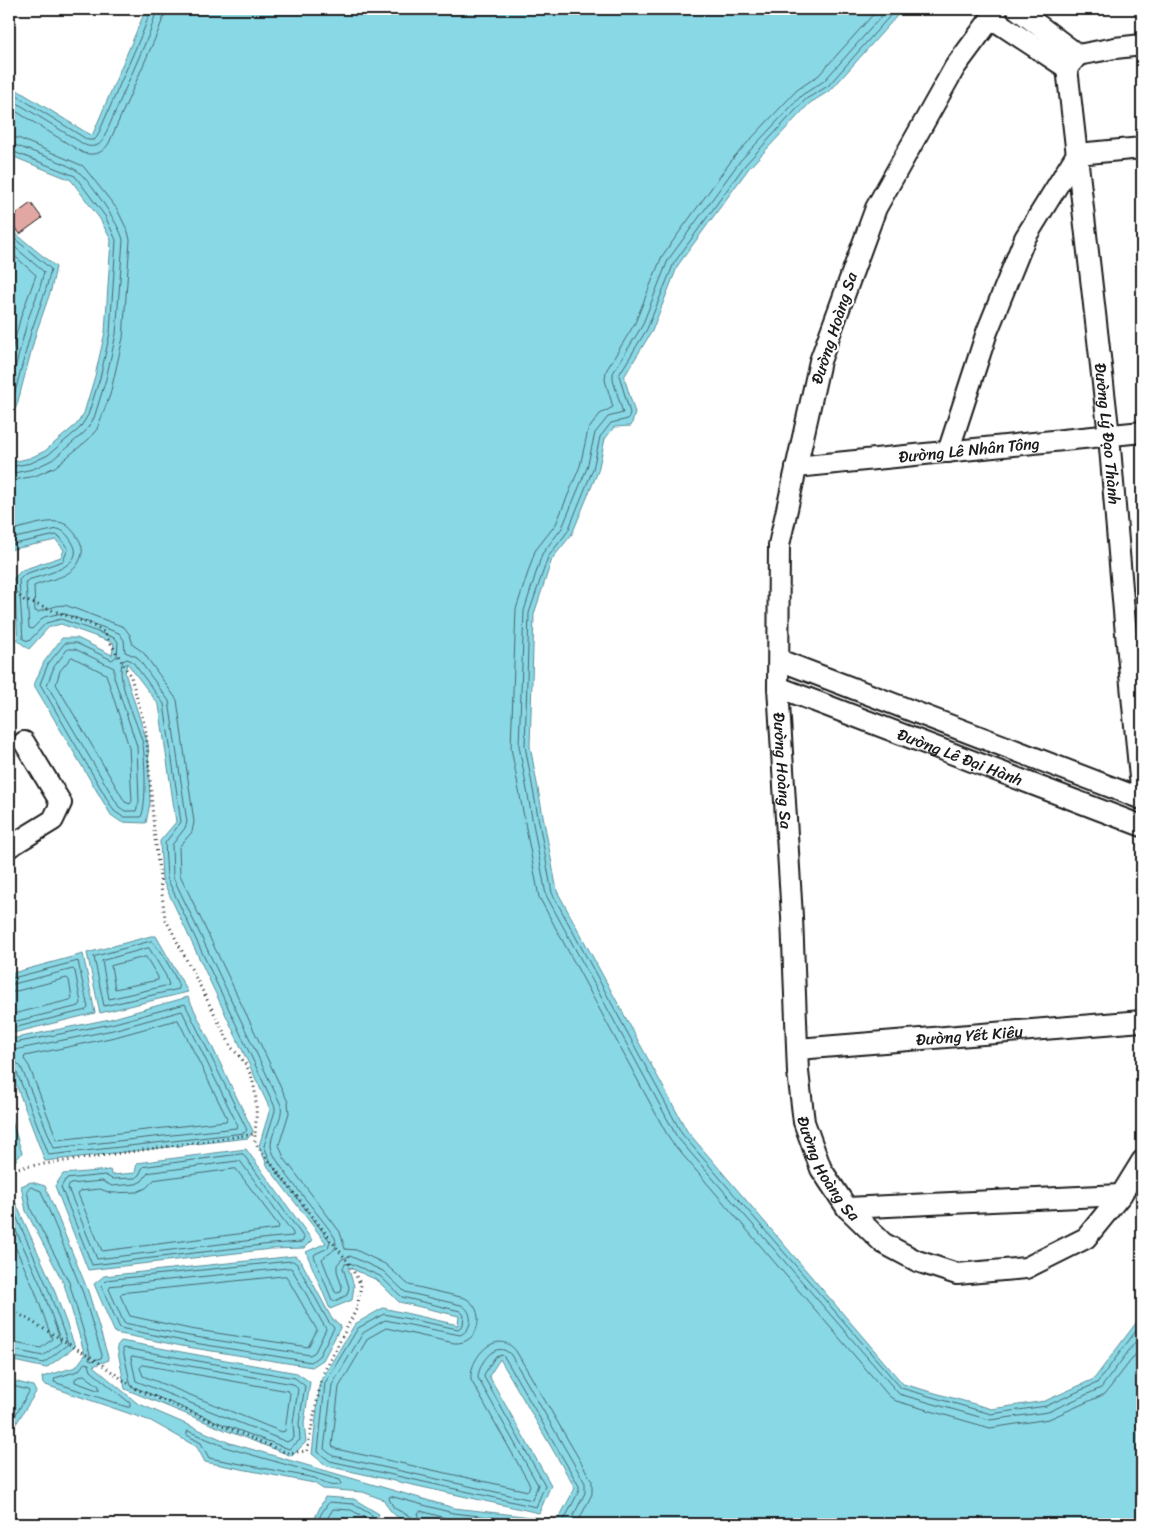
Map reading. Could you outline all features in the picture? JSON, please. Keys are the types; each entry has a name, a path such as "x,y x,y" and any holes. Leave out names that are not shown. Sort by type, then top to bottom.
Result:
{"street":[{"path":"1017,9 1073,62"},
{"path":"995,13 1073,62"},
{"name":"Đường Hoàng Sa","path":"995,13 955,67 876,208 820,361 779,545 778,687 798,1072 804,1122 821,1168 847,1208 883,1243 917,1261 957,1274 1026,1268 1086,1238 1121,1195 1142,1161"},
{"path":"1073,62 1115,48 1142,46"},
{"name":"Đường Lý Đạo Thành","path":"1073,62 1077,154 1109,436 1134,622 1142,798"},
{"path":"948,452 986,332 1024,238 1077,154 1142,148"},
{"name":"Đường Lê Nhân Tông","path":"796,467 1142,432"},
{"name":"Đường Lê Đại Hành","path":"779,660 1142,798"},
{"name":"Đường Lê Đại Hành","path":"778,687 1142,826"},
{"path":"9,847 53,820 61,803 24,742"},
{"name":"Đường Yết Kiêu","path":"798,1049 1142,1021"},
{"path":"847,1208 1121,1195"}],"path":[{"path":"9,586 24,600 90,624 104,632 131,678 146,730 154,831 165,918 232,1048 247,1067 256,1094 255,1143 348,1262 361,1285 357,1308 322,1376 307,1451 287,1453 136,1389 94,1359 9,1308"},
{"path":"9,1169 255,1134"}],"water":[{"path":"146,9 903,9 831,90 810,103 749,168 678,265 652,331 624,377 635,413 631,426 614,427 605,439 598,471 572,534 552,559 534,614 530,746 557,891 687,1131 903,1384 992,1409 1045,1401 1094,1379 1142,1315 1142,1524 422,1524 399,1518 391,1511 384,1500 363,1492 323,1489 314,1483 205,1462 197,1447 151,1421 43,1384 42,1377 76,1367 85,1355 64,1284 26,1211 21,1186 31,1182 45,1186 88,1291 109,1360 93,1366 137,1403 230,1443 454,1508 558,1520 575,1488 500,1359 489,1376 551,1485 539,1513 327,1466 312,1454 320,1382 355,1324 383,1308 458,1325 459,1316 399,1302 377,1280 348,1267 354,1286 352,1300 330,1309 306,1252 326,1243 268,1167 259,1146 270,1109 162,879 160,841 176,822 159,705 127,663 125,673 148,744 150,803 146,823 121,822 111,815 34,685 44,662 62,638 77,638 112,655 114,643 61,624 49,627 29,649 18,641 14,578 22,570 61,557 64,550 56,540 9,550 9,463 30,458 45,451 77,424 84,413 105,332 111,240 100,219 71,180 9,155 9,85 92,136"},
{"path":"9,228 56,267 17,405 15,409 9,411"},
{"path":"156,936 188,992 100,1013 87,953"},
{"path":"83,954 95,1013 9,1034 9,974"},
{"path":"188,997 253,1131 248,1138 45,1161 9,1066 11,1039 110,1019"},
{"path":"9,1112 22,1153 11,1166 9,1166"},
{"path":"246,1149 312,1240 304,1248 271,1249 88,1270 55,1186 63,1174 110,1170 112,1175 135,1173 137,1163"},
{"path":"9,1188 52,1284 75,1347 46,1368 9,1360"},
{"path":"295,1256 301,1261 332,1319 341,1326 323,1360 312,1367 187,1347 115,1333 94,1284 104,1276"},
{"path":"121,1341 297,1373 310,1382 304,1424 306,1442 292,1456 125,1389 117,1346"},
{"path":"9,1380 33,1386 36,1392 9,1435"},
{"path":"325,1497 354,1499 379,1514 374,1524 312,1524"}],"building":[{"path":"31,203 42,218 20,234 9,219"}]}
